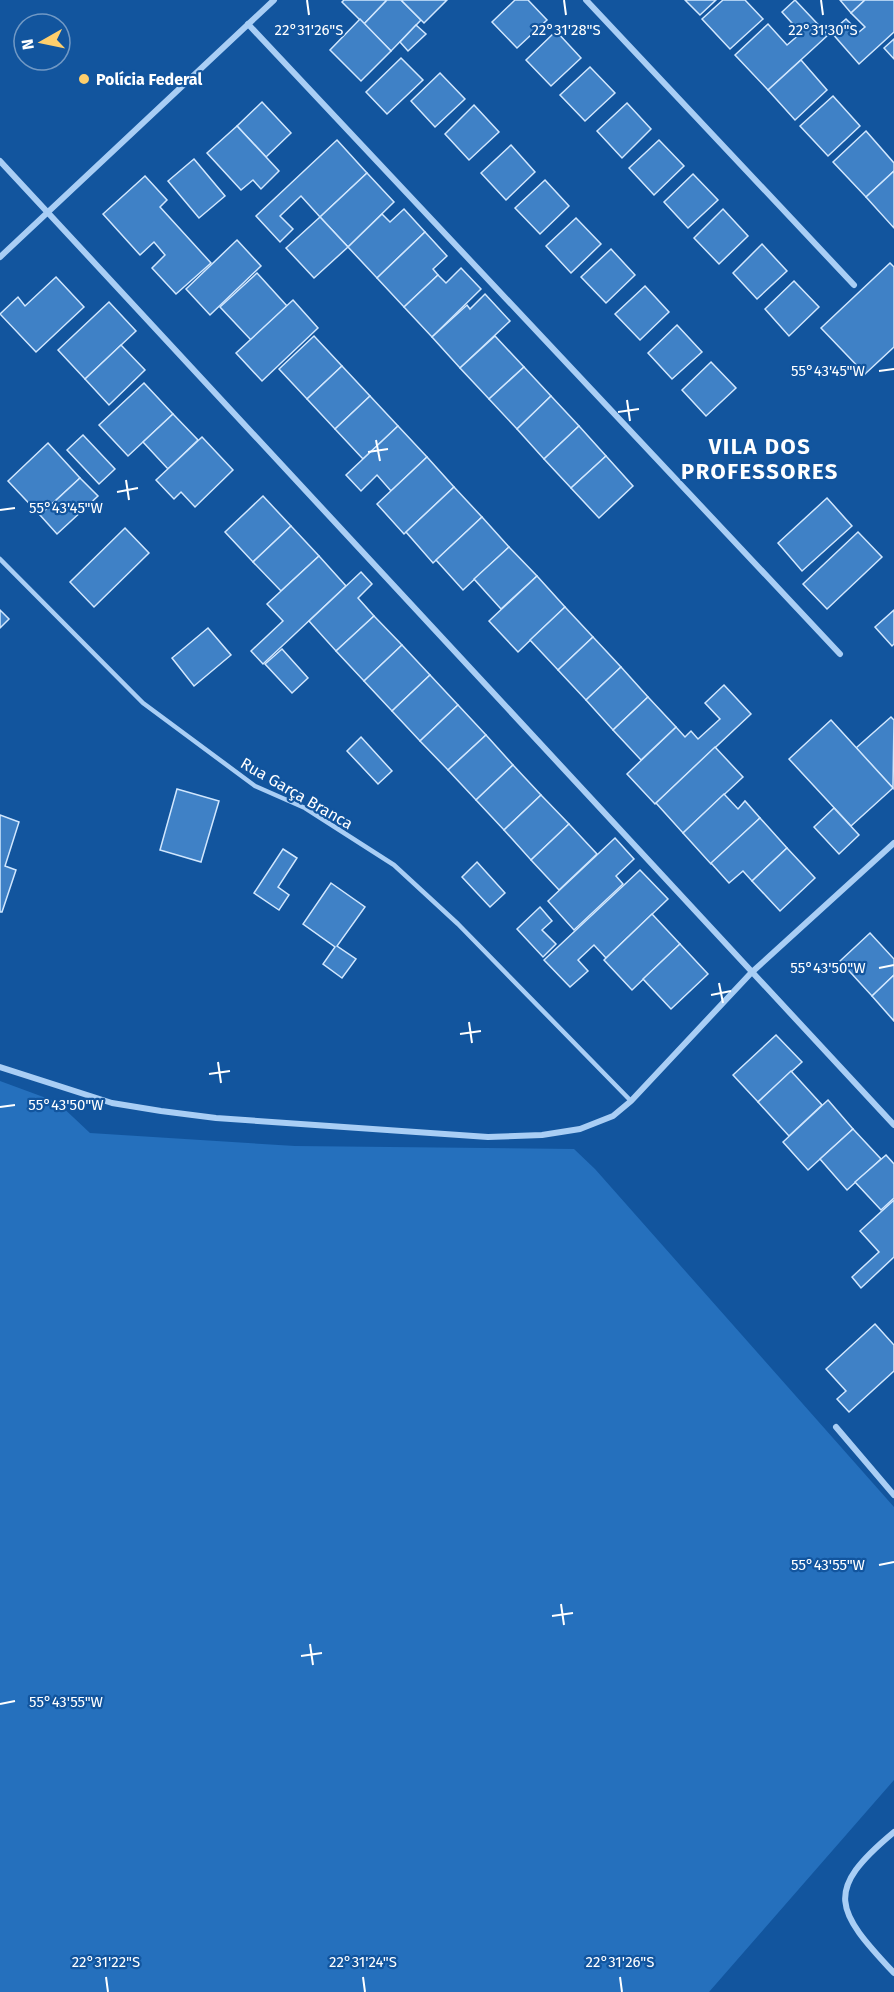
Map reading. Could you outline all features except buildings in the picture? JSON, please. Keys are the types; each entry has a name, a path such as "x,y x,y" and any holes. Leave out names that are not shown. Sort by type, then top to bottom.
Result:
{"street":[{"path":"0,257 274,0"},
{"path":"586,0 854,285"},
{"path":"248,24 840,654"},
{"path":"0,161 894,1125"},
{"path":"0,1067 112,1103 228,1119 488,1137 543,1135 580,1129 612,1116 631,1101 751,973 894,843"},
{"path":"836,1427 894,1496"},
{"path":"894,1832 868,1854 853,1872 846,1886 844,1899 849,1915 861,1938 894,1973"}],"lane":[{"name":"Rua Garça Branca","path":"0,559 144,703 255,786 305,808 394,865 458,924 631,1101"}],"shaded area":[{"path":"0,1081 57,1102 90,1133 295,1146 574,1149 595,1169 894,1507 894,1780 709,1992 0,1992"}],"place":[{"name":"Polícia Federal","path":"84,79"}],"district":[{"name":"VILA DOS PROFESSORES","path":"760,458"}]}
